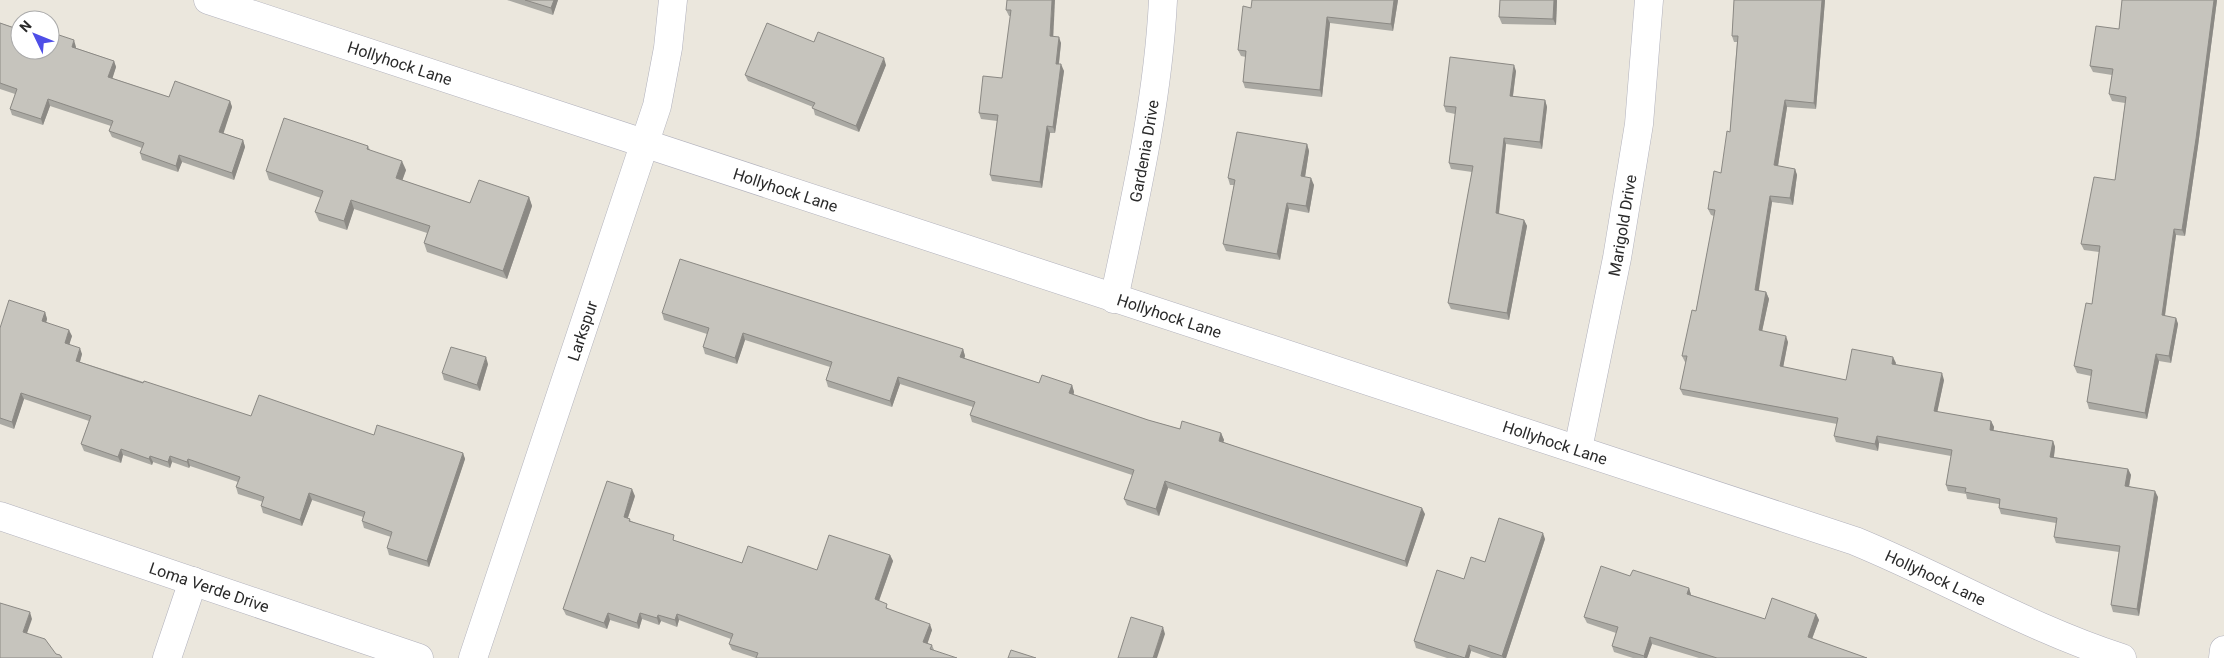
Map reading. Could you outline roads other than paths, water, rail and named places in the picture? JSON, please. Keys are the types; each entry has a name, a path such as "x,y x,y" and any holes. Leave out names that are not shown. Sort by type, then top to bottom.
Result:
{"street":[{"name":"Hollyhock Lane","path":"208,0 1855,541 1938,577 2029,623 2122,658"},
{"name":"Larkspur","path":"472,658 657,106 668,48 673,0"},
{"name":"Gardenia Drive","path":"1114,299 1147,142 1162,31 1163,0"},
{"name":"Marigold Drive","path":"1578,449 1617,258 1639,124 1648,0"},
{"name":"Loma Verde Drive","path":"0,516 419,658"},
{"path":"167,658 193,581"},
{"path":"2223,658 2224,650"}]}
